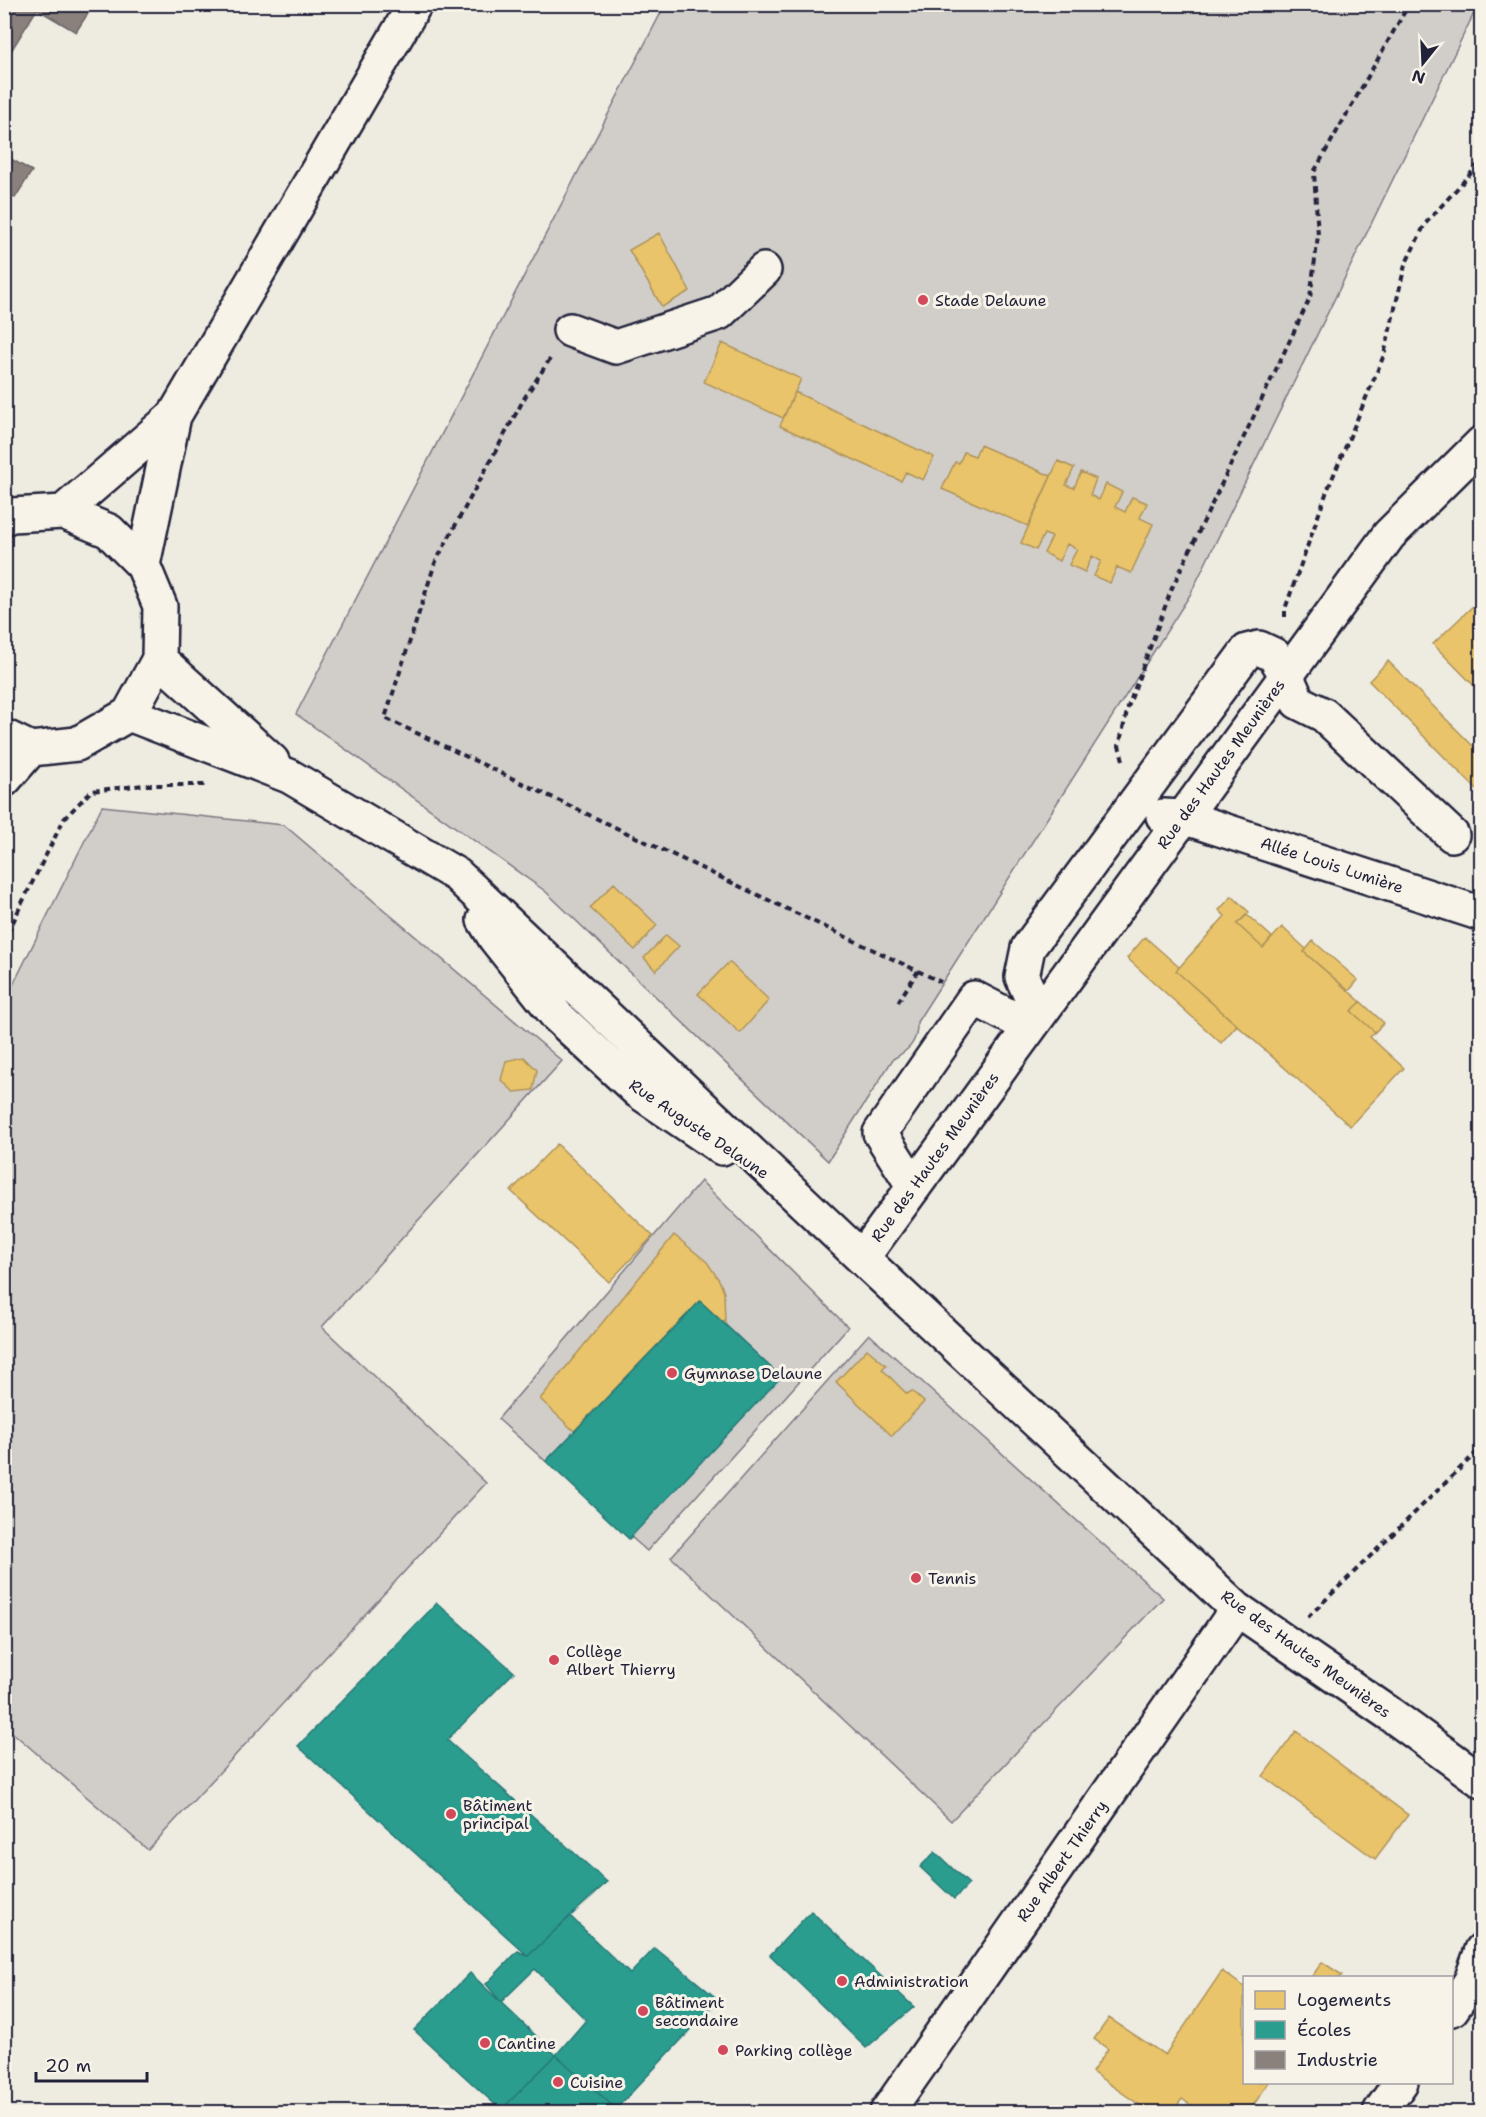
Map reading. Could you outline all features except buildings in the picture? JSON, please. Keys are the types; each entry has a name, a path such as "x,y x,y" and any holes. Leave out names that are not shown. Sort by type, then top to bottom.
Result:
{"street":[{"path":"142,565 174,416 415,4"},
{"path":"570,330 616,347 719,313 764,270"},
{"path":"63,512 174,416"},
{"name":"Rue des Hautes Meunières","path":"1482,443 1389,535 862,1258 1237,1609 1390,1714 1482,1781"},
{"path":"4,518 12,515 63,512 110,531 142,565 160,606 159,659 129,714 77,744 18,742 4,780"},
{"path":"1035,1021 1022,978 1028,948 1247,651 1259,648 1274,656 1286,675 1298,702 1324,715 1452,835"},
{"name":"Rue Auguste Delaune","path":"159,659 289,776"},
{"name":"Rue Auguste Delaune","path":"129,714 289,776 457,875 862,1258"},
{"name":"Allée Louis Lumière","path":"1139,798 1163,816 1183,817 1482,914"},
{"path":"914,1187 880,1133 974,998 1035,1021"},
{"name":"Rue Albert Thierry","path":"887,2112 1237,1609"},
{"path":"1453,2008 1476,1977 1482,1950"},
{"path":"1380,2112 1400,2084"}],"path":[{"path":"1139,798 1132,789 1119,746 1128,707 1172,588 1310,298 1318,236 1314,172 1409,4"},
{"path":"1285,620 1285,609 1327,491 1384,355 1405,265 1425,224 1482,159"},
{"path":"570,330 525,397 435,563 386,718 974,998"},
{"path":"4,942 64,819 91,790 144,785 212,784"},
{"path":"898,1002 918,971"},
{"path":"1285,1642 1315,1608 1482,1447"}],"shaded area":[{"name":"Stade Delaune","path":"665,5 1478,5 1190,595 917,1022 916,1035 911,1045 893,1059 828,1161 545,891 296,714"},
{"path":"102,806 284,825 562,1061 322,1327 486,1483 148,1850 5,1726 4,1003"},
{"name":"Gymnase Delaune","path":"701,1181 848,1327 647,1551 498,1419"},
{"name":"Tennis","path":"869,1334 1163,1598 951,1821 671,1557"}],"place":[{"name":"Stade Delaune","path":"923,300"},
{"name":"Gymnase Delaune","path":"672,1373"},
{"name":"Tennis","path":"916,1578"},
{"name":"Collège Albert Thierry","path":"554,1660"},
{"name":"Bâtiment principal","path":"451,1814"},
{"name":"Administration","path":"842,1981"},
{"name":"Bâtiment secondaire","path":"643,2011"},
{"name":"Cantine","path":"485,2043"},
{"name":"Parking collège","path":"723,2050"},
{"name":"Cuisine","path":"558,2082"}]}
